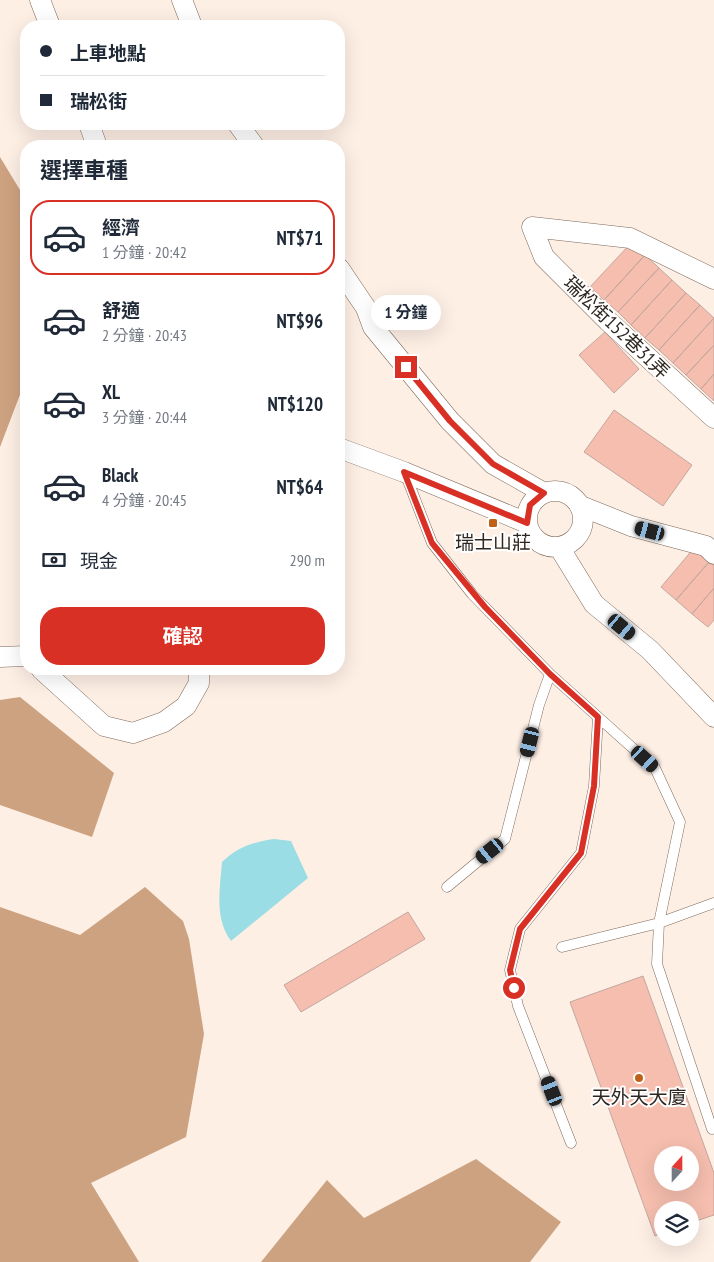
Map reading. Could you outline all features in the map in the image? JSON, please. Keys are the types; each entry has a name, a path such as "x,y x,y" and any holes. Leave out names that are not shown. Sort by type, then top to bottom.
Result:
{"street":[{"path":"40,0 48,20"},
{"path":"182,0 190,20"},
{"name":"瑞松街152巷31弄","path":"714,280 630,238 532,227 544,257 608,321 714,418"},
{"path":"345,277 366,308 373,327 450,421 493,464 544,493"},
{"path":"345,299 366,308"},
{"path":"345,450 404,472 527,523"},
{"path":"561,491 576,499 581,506 584,524 581,532 576,540 559,547 551,547 535,539 527,523 530,505 544,493 561,491"},
{"path":"581,506 632,526 706,546 714,554"},
{"path":"559,547 594,604 650,650 714,717"},
{"path":"0,657 20,656"},
{"path":"48,675 104,726 133,733 164,722 186,706 199,683 199,675"}],"lane":[{"path":"404,472 432,543 472,594 550,674 655,768 680,822 659,923 657,964 712,1129 714,1124"},
{"path":"447,887 505,839 539,705 550,674"},
{"path":"571,1143 518,1006 510,970 520,929 581,853 594,786 598,717"},
{"path":"562,947 659,923 714,903"}],"shaded area":[{"path":"0,157 20,190 20,395 0,447"},
{"path":"20,697 114,773 92,837 0,805 0,700"},
{"path":"145,887 183,921 189,939 204,1034 186,1137 91,1183 139,1262 0,1262 0,907 80,935"},
{"path":"476,1159 561,1222 530,1262 261,1262 327,1180 364,1218"}],"water":[{"path":"274,839 291,841 308,878 231,941 222,923 220,913 219,893 222,862 234,852 246,846"}],"building":[{"path":"631,243 645,255 604,300 590,287"},
{"path":"645,255 659,268 618,312 604,300"},
{"path":"659,268 672,280 631,325 618,312"},
{"path":"672,280 686,293 645,338 631,325"},
{"path":"686,293 700,305 659,350 645,338"},
{"path":"700,305 714,318 673,363 659,350"},
{"path":"714,318 714,345 686,375 673,363"},
{"path":"605,332 639,369 614,393 579,355"},
{"path":"714,345 714,374 701,389 686,375"},
{"path":"714,374 714,401 701,389"},
{"path":"614,410 692,465 663,506 584,452"},
{"path":"694,548 709,562 676,600 661,587"},
{"path":"709,562 714,565 714,588 692,614 676,600"},
{"path":"714,588 714,620 708,627 692,614"},
{"path":"408,912 425,939 301,1012 284,985"},
{"name":"天外天大廈","path":"643,976 714,1173 714,1215 699,1220 699,1201 654,1201 654,1233 570,1002"}],"place":[{"name":"瑞士山莊","path":"493,523"},
{"name":"天外天大廈","path":"639,1078"}],"route":[{"path":"406,367 450,421 493,464 544,493 530,505 527,523 404,472 432,543 472,594 550,674 598,717 594,786 581,853 520,929 510,970 514,988"}]}
